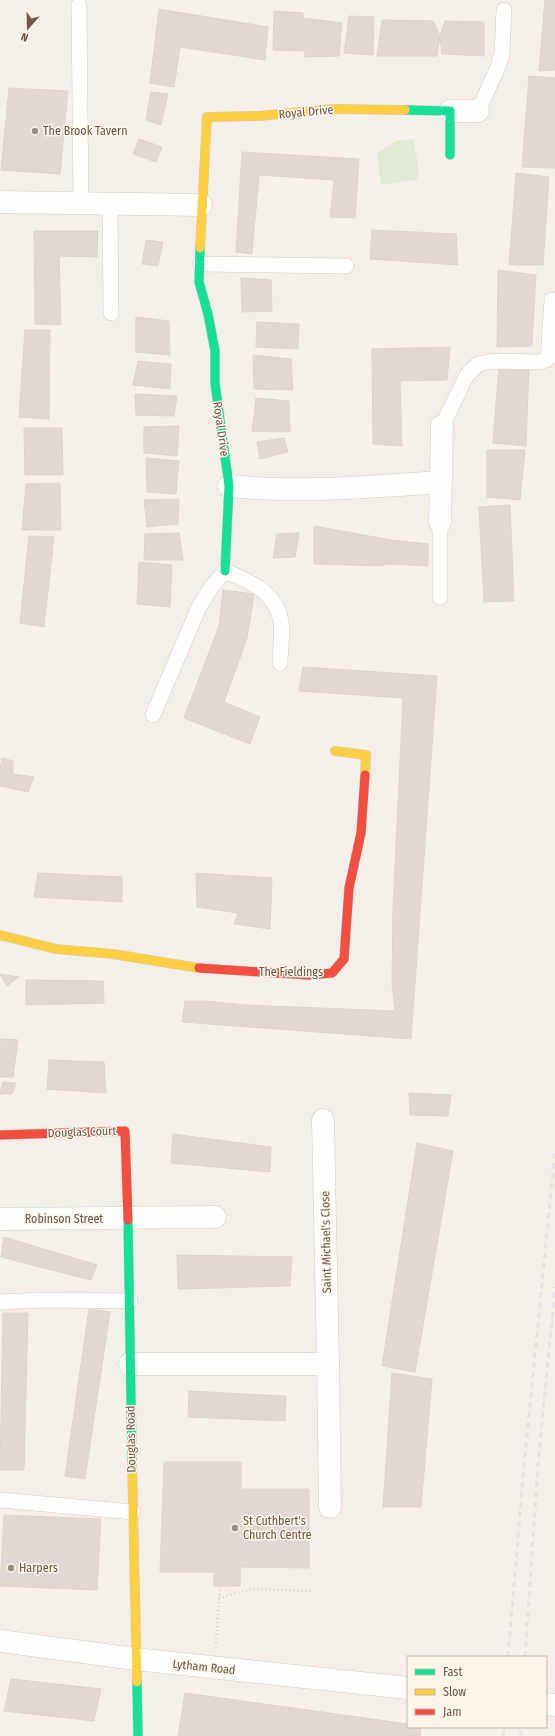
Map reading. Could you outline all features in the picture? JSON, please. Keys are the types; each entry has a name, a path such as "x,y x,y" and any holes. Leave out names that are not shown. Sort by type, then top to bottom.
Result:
{"street":[{"name":"Royal Drive","path":"225,570 229,486 214,383 215,351 208,314 199,282 200,205 207,117 258,116 333,109 450,111"},
{"path":"450,155 450,111 478,111"},
{"path":"0,202 200,205"},
{"path":"440,523 442,426"},
{"path":"229,486 255,488 335,489 440,482"},
{"name":"The Fieldings","path":"0,935 56,950 113,954 204,969 308,975 332,972 344,959 349,888 361,833 366,755 335,751"},
{"name":"Saint Michael's Close","path":"323,1120 330,1507"},
{"name":"Douglas Court","path":"0,1134 126,1131 127,1218"},
{"name":"Robinson Street","path":"0,1219 215,1217"},
{"name":"Douglas Road","path":"127,1218 130,1301 135,1660 138,1736"},
{"path":"130,1364 328,1364"},
{"name":"Lytham Road","path":"0,1641 135,1660 407,1688"}],"lane":[{"path":"79,5 81,204"},
{"path":"478,111 498,68 502,54 504,10"},
{"path":"110,204 111,313"},
{"path":"200,264 346,266"},
{"path":"442,426 467,375 478,364 493,361 540,362 548,359 552,300"},
{"path":"440,523 440,597"},
{"path":"153,715 199,607 210,589 225,570 250,581 267,593 273,602 281,622 280,663"},
{"path":"0,1302 42,1300 130,1301"},
{"path":"0,1500 133,1512"}],"path":[{"path":"214,1668 220,1586"},
{"path":"219,1598 251,1589 314,1591"}],"green space":[{"path":"414,139 419,172 416,180 381,185 377,153 398,140"}],"building":[{"path":"545,0 555,0 555,70 539,71"},
{"path":"159,9 268,27 265,60 180,47 174,87 150,83"},
{"path":"274,11 303,13 303,18 342,23 339,56 305,57 305,51 273,50"},
{"path":"349,16 374,17 373,55 344,53"},
{"path":"382,20 433,21 440,36 437,56 377,56"},
{"path":"445,21 484,22 484,56 442,54 440,36"},
{"path":"529,76 555,78 555,168 522,167"},
{"name":"The Brook Tavern","path":"9,88 68,91 60,174 1,170"},
{"path":"151,92 168,94 161,125 146,120"},
{"path":"139,139 162,147 156,162 133,154"},
{"path":"242,152 359,159 355,218 330,217 334,180 259,175 252,254 236,252"},
{"path":"516,173 549,177 543,265 509,265"},
{"path":"372,230 456,234 458,265 370,259"},
{"path":"34,231 98,231 97,257 59,256 61,325 35,324"},
{"path":"146,240 163,242 158,266 142,264"},
{"path":"498,270 536,275 532,346 497,347"},
{"path":"241,278 271,280 272,311 242,312"},
{"path":"136,317 169,321 170,355 136,352"},
{"path":"257,322 299,324 298,349 256,347"},
{"path":"25,330 50,330 49,419 19,417"},
{"path":"450,347 447,380 400,381 402,446 373,444 372,349"},
{"path":"253,355 291,359 293,390 254,389"},
{"path":"138,361 171,364 170,389 133,385"},
{"path":"499,365 529,366 526,446 493,443"},
{"path":"135,394 177,396 174,416 136,415"},
{"path":"256,398 289,401 290,432 252,431"},
{"path":"179,426 177,456 144,453 144,427"},
{"path":"24,428 62,428 63,475 25,475"},
{"path":"284,438 288,452 260,459 257,442"},
{"path":"487,450 525,450 520,500 487,497"},
{"path":"146,458 179,461 176,494 147,492"},
{"path":"60,483 61,530 22,530 26,484"},
{"path":"179,499 178,524 147,527 144,500"},
{"path":"510,505 514,601 484,602 479,507"},
{"path":"314,526 391,540 428,544 428,566 386,564 381,566 314,564"},
{"path":"179,533 183,560 144,560 145,534"},
{"path":"299,533 295,557 273,558 277,534"},
{"path":"29,536 54,537 44,627 20,623"},
{"path":"139,562 172,565 170,607 137,604"},
{"path":"223,590 254,594 247,638 224,702 260,717 250,744 184,718 219,626"},
{"path":"303,667 437,676 411,1039 182,1022 185,1001 395,1011 392,984 393,908 403,698 299,691"},
{"path":"2,758 13,761 13,774 34,777 28,792 0,786 0,768"},
{"path":"38,873 122,877 122,902 34,897"},
{"path":"196,873 272,878 270,929 234,924 238,913 197,907"},
{"path":"0,974 19,977 7,986"},
{"path":"26,980 103,981 104,1003 26,1005"},
{"path":"1,1039 18,1040 13,1077 0,1077"},
{"path":"49,1060 104,1062 106,1093 47,1089"},
{"path":"3,1082 16,1083 12,1094 0,1094"},
{"path":"409,1093 451,1095 448,1116 410,1115"},
{"path":"173,1134 271,1147 270,1172 171,1163"},
{"path":"417,1143 453,1151 415,1372 382,1366"},
{"path":"4,1237 97,1265 91,1280 1,1257"},
{"path":"177,1255 292,1257 290,1286 178,1289"},
{"path":"89,1309 110,1312 85,1479 65,1476"},
{"path":"3,1313 28,1313 24,1470 0,1470"},
{"path":"392,1373 432,1379 421,1507 383,1507"},
{"path":"189,1391 286,1396 285,1421 188,1417"},
{"name":"St Cuthbert's Church Centre","path":"164,1462 241,1462 241,1489 309,1489 309,1568 240,1567 240,1586 214,1586 214,1572 160,1572"},
{"path":"4,1515 101,1519 97,1590 0,1586"},
{"path":"11,1679 101,1689 94,1721 4,1711"},
{"path":"185,1693 407,1724 407,1728 421,1728 420,1736 178,1736"}],"railway":[{"path":"508,1656 524,1465 555,1152"},
{"path":"525,1656 538,1465 555,1287"},
{"path":"503,1736 504,1728"},
{"path":"521,1728 521,1736"}],"traffic: fast":[{"path":"405,110 450,111 450,155"},
{"path":"200,248 199,282 208,314 215,351 215,383 229,486 225,571"},
{"path":"128,1220 132,1461"},
{"path":"137,1682 138,1736"}],"traffic: slow":[{"path":"200,248 207,117 259,116 333,109 405,110"},
{"path":"335,751 366,755 365,775"},
{"path":"0,935 56,949 113,954 199,968"},
{"path":"132,1461 137,1682"}],"traffic: jam":[{"path":"199,968 308,975 332,973 344,959 349,888 361,833 365,775"},
{"path":"0,1135 125,1131 128,1220"}],"place":[{"name":"The Brook Tavern","path":"35,131"},
{"name":"St Cuthbert's Church Centre","path":"235,1528"},
{"name":"Harpers","path":"11,1568"}]}
